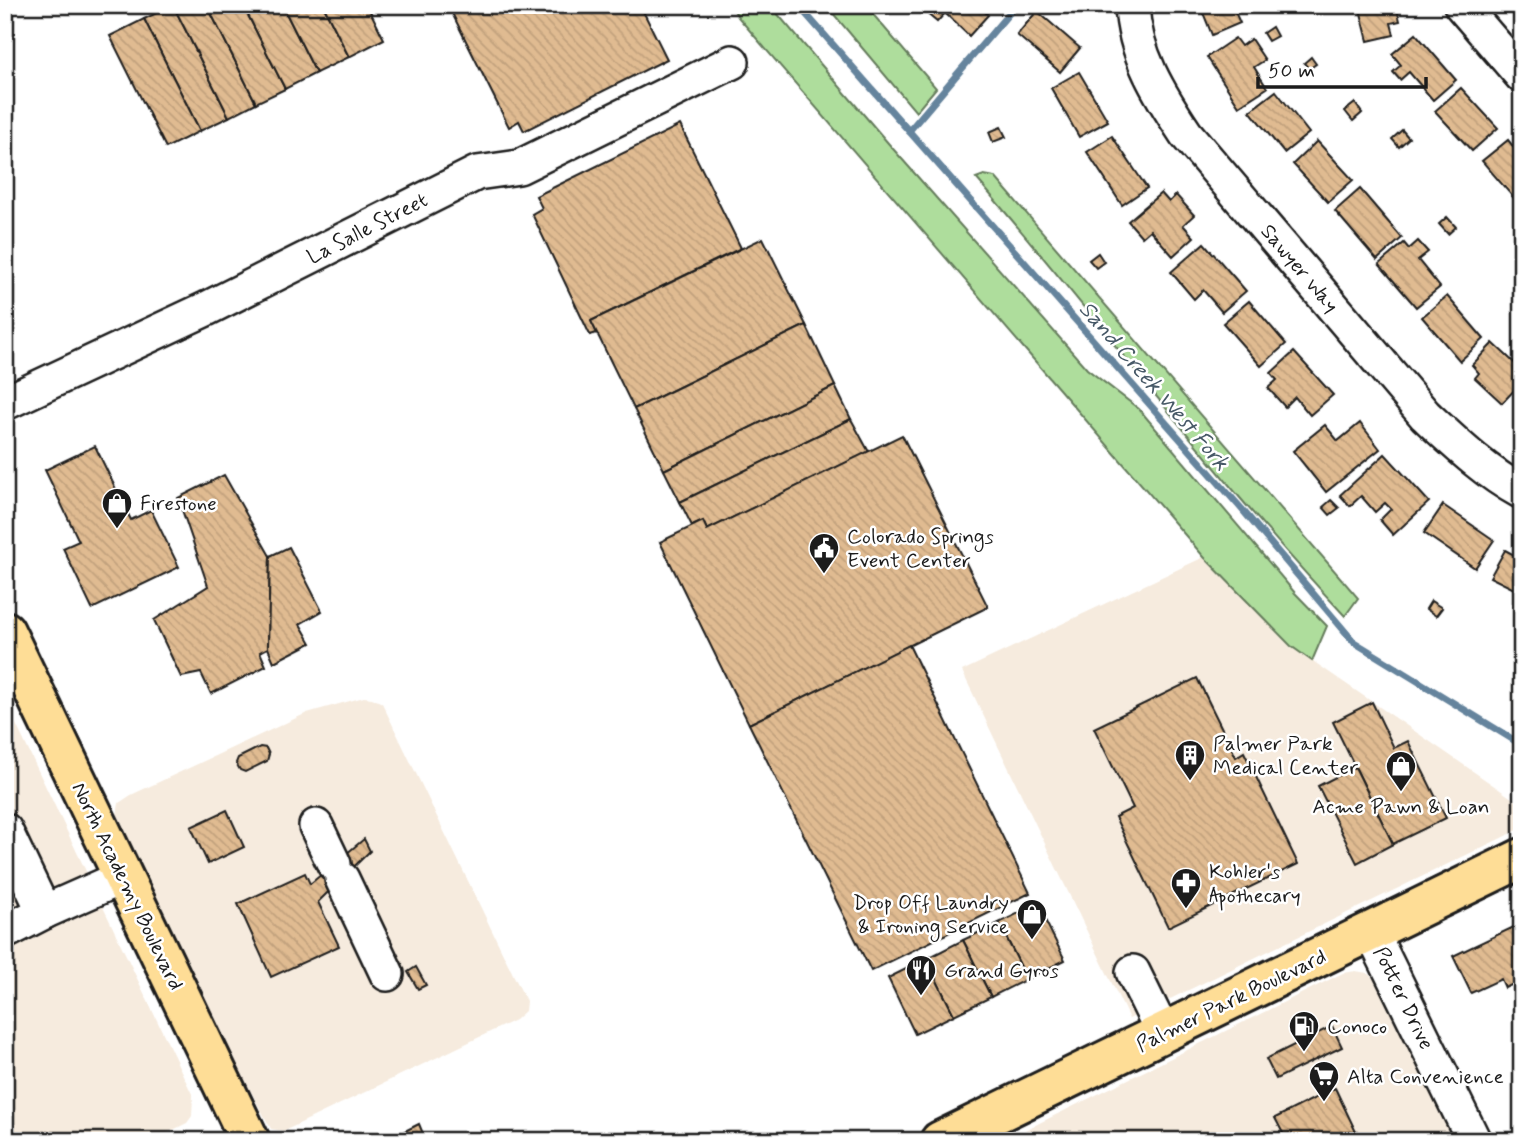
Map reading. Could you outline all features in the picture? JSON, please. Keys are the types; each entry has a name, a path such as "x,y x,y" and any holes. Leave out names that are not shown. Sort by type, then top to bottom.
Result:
{"main road":[{"name":"North Academy Boulevard","path":"7,637 250,1141"},
{"name":"Palmer Park Boulevard","path":"940,1141 1522,858"}],"street":[{"name":"Sawyer Way","path":"1132,5 1143,57 1159,93 1186,134 1425,415 1476,461 1522,492"},
{"path":"1461,5 1522,76"},
{"name":"La Salle Street","path":"5,403 208,308 477,173 519,167 732,62"},
{"path":"316,826 387,974"},
{"path":"8,841 44,912"},
{"path":"5,932 123,877"},
{"name":"Potter Drive","path":"1371,931 1474,1141"},
{"path":"1133,972 1163,1033"}],"shaded area":[{"path":"1204,557 1291,646 1522,805 1522,828 1129,1019 962,671"},
{"path":"364,697 382,703 526,1001 525,1011 515,1020 284,1131 271,1129 234,1060 117,816 119,803 307,713"},
{"path":"5,701 193,1096 192,1116 187,1123 151,1141 5,1141"},
{"path":"1343,973 1367,973 1377,981 1454,1141 1003,1141"}],"green space":[{"path":"731,5 770,5 1087,369 1139,409 1295,593 1327,626 1312,661 1291,646 1204,557 738,17"},
{"path":"826,5 865,5 936,88 916,112"},
{"path":"984,175 995,177 1358,598 1345,616 1250,509 976,178"}],"building":[{"path":"173,5 229,117 200,131 144,19"},
{"path":"173,5 207,5 256,103 229,117"},
{"path":"207,5 243,5 285,89 256,103"},
{"path":"243,5 282,5 316,73 285,89"},
{"path":"282,5 323,5 349,57 316,73"},
{"path":"323,5 367,5 384,39 349,57"},
{"path":"448,5 640,5 667,59 524,131 519,121 509,127"},
{"path":"933,5 978,5 988,15 969,36 945,13 937,22 926,13"},
{"path":"1200,5 1232,5 1240,23 1212,35"},
{"path":"1359,5 1396,5 1400,21 1391,23 1394,35 1368,41"},
{"path":"1037,11 1080,48 1060,72 1017,35"},
{"path":"144,19 200,131 166,148 110,36"},
{"path":"1272,27 1277,36 1268,41 1263,33"},
{"path":"1416,34 1456,80 1433,100 1409,72 1400,80 1393,72 1401,65 1392,54"},
{"path":"1235,38 1241,46 1251,39 1265,60 1254,67 1267,88 1239,106 1207,57"},
{"path":"1311,57 1316,64 1309,69 1304,63"},
{"path":"1079,72 1108,121 1079,137 1051,88"},
{"path":"1461,88 1498,128 1472,151 1435,111"},
{"path":"1276,91 1309,133 1284,153 1250,111"},
{"path":"1355,103 1362,113 1353,121 1345,111"},
{"path":"680,125 741,248 591,321 597,333 590,335 532,214 542,208 536,196"},
{"path":"1001,127 1006,137 993,142 989,132"},
{"path":"1402,130 1409,138 1399,147 1392,139"},
{"path":"1112,136 1147,188 1122,205 1087,152"},
{"path":"1508,140 1522,157 1522,200 1518,203 1482,161"},
{"path":"1317,141 1353,180 1328,202 1293,164"},
{"path":"1360,189 1402,238 1377,260 1335,211"},
{"path":"1161,193 1169,202 1176,195 1194,215 1183,225 1194,237 1173,256 1150,230 1142,237 1128,221"},
{"path":"1447,217 1456,227 1448,234 1439,224"},
{"path":"763,238 806,325 634,409 591,321"},
{"path":"1418,241 1428,252 1418,260 1440,287 1416,307 1379,264 1404,243 1409,249"},
{"path":"1204,243 1246,291 1222,312 1203,290 1194,299 1171,272"},
{"path":"1098,253 1104,262 1096,268 1089,260"},
{"path":"1447,296 1484,339 1460,361 1422,317"},
{"path":"1249,301 1286,344 1261,366 1223,323"},
{"path":"806,325 835,386 664,470 634,409"},
{"path":"1493,343 1522,370 1522,382 1502,403 1475,378 1479,373 1472,365"},
{"path":"1294,352 1333,395 1310,415 1295,397 1285,407 1268,388 1277,380 1271,373"},
{"path":"835,386 851,419 680,502 664,470"},
{"path":"851,419 869,452 707,530 703,521 692,526 680,502"},
{"path":"1360,423 1380,449 1326,492 1293,451 1325,425 1338,441"},
{"name":"Colorado Springs Event Center","path":"902,435 988,607 749,724 660,542 703,521 707,530"},
{"name":"Firestone","path":"95,446 131,520 151,510 179,567 92,609 63,548 79,541 45,470"},
{"path":"1385,454 1429,502 1393,535 1380,520 1391,509 1385,503 1375,512 1361,496 1350,506 1340,495"},
{"path":"224,475 270,556 268,648 260,652 266,666 211,694 201,673 181,677 154,620 208,586 178,498"},
{"path":"1331,500 1339,508 1330,515 1323,507"},
{"path":"1443,505 1494,540 1475,568 1424,533"},
{"path":"289,547 322,611 300,624 311,643 274,662 268,648 270,556"},
{"path":"1505,550 1522,559 1522,593 1490,577"},
{"path":"1431,601 1442,608 1436,616 1426,609"},
{"path":"909,645 1030,893 871,971 749,724"},
{"name":"Palmer Park Medical Center","path":"1197,678 1236,757 1244,752 1298,864 1168,927 1115,817 1133,808 1094,728"},
{"name":"Acme Pawn & Loan","path":"1372,702 1394,748 1408,741 1446,818 1393,844 1333,722"},
{"path":"260,747 266,748 269,754 267,761 245,772 240,770 236,763 238,758"},
{"path":"1355,767 1393,844 1357,863 1318,786"},
{"path":"227,810 244,847 208,864 191,827"},
{"path":"364,839 370,851 318,902 339,946 271,977 238,904 305,873 310,884"},
{"name":"Drop Off Laundry & Ironing Service","path":"1037,904 1065,960 1027,979 999,923"},
{"path":"999,923 1027,979 991,997 963,940"},
{"path":"1522,923 1522,980 1505,988 1501,979 1471,993 1453,956"},
{"path":"963,940 991,997 954,1015 926,959"},
{"name":"Grand Gyros","path":"926,959 954,1015 915,1034 888,978"},
{"path":"416,967 426,985 418,989 408,972"},
{"name":"Conoco","path":"1332,1026 1342,1047 1276,1079 1266,1059"},
{"name":"Alta Convenience","path":"1335,1088 1357,1134 1343,1141 1287,1141 1275,1118"},
{"path":"419,1124 426,1141 385,1141"}],"waterway":[{"name":"Sand Creek West Fork","path":"798,5 1240,507 1354,642 1522,745"},
{"path":"909,131 1016,5"}],"place":[{"name":"Firestone","path":"117,530"},
{"name":"Colorado Springs Event Center","path":"824,575"},
{"name":"Palmer Park Medical Center","path":"1190,782"},
{"name":"Acme Pawn & Loan","path":"1401,793"},
{"name":"Kohler's Apothecary","path":"1186,910"},
{"name":"Drop Off Laundry & Ironing Service","path":"1032,941"},
{"name":"Grand Gyros","path":"921,997"},
{"name":"Conoco","path":"1304,1053"},
{"name":"Alta Convenience","path":"1324,1103"}]}
